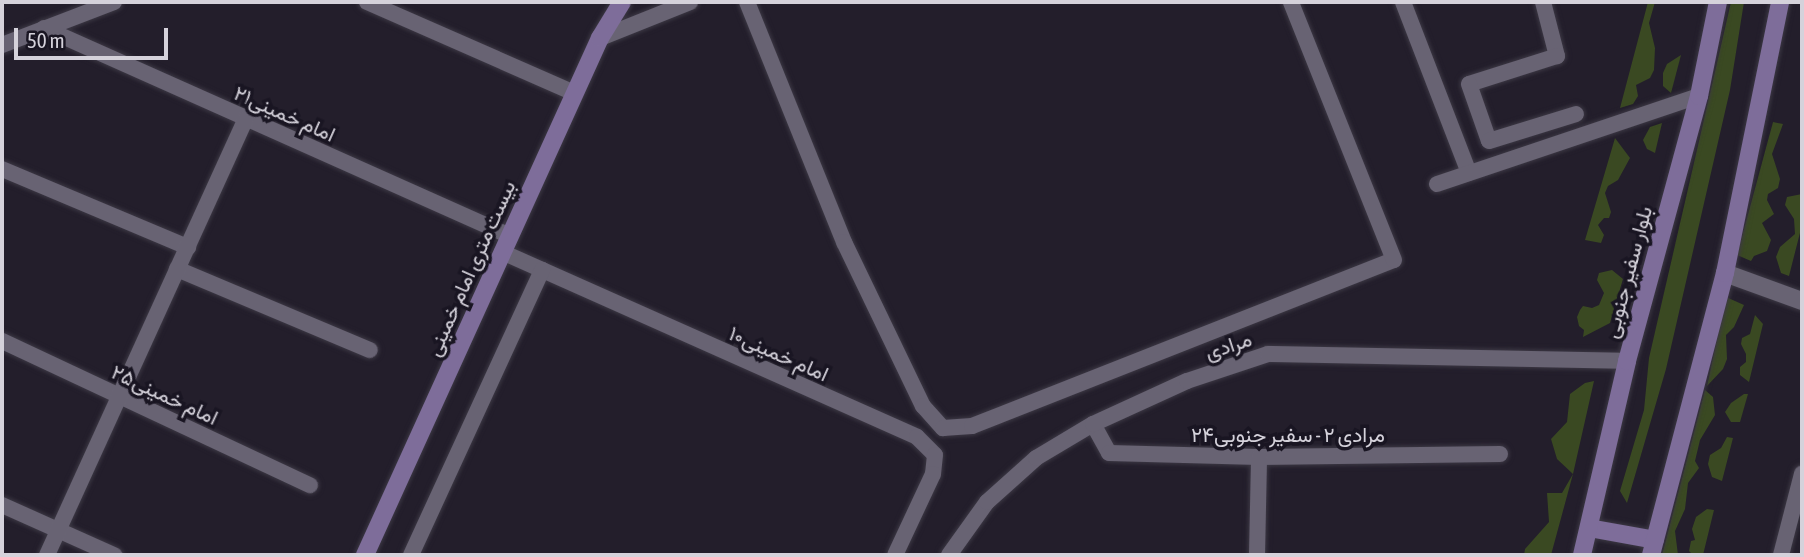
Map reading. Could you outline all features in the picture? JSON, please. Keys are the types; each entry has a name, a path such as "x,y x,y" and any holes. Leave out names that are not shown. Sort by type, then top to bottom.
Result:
{"main road":[{"name":"بیست متری امام خمینی","path":"365,555 600,38 622,2"},
{"name":"بلوار سفیر جنوبی","path":"1582,555 1627,361 1699,96 1718,2"},
{"path":"1589,528 1653,548 1725,273 1780,2"}],"street":[{"path":"2,45 114,2"},
{"path":"367,2 575,93"},
{"path":"600,38 690,2"},
{"path":"747,2 844,242 923,406 943,428 971,426 1394,260 1291,2"},
{"path":"1403,2 1469,173"},
{"path":"1543,2 1557,55 1469,84 1489,141 1576,114"},
{"name":"امام خمینی۲۱","path":"44,28 246,118 506,244"},
{"path":"1437,184 1699,96"},
{"path":"47,555 246,118"},
{"path":"2,169 188,247"},
{"name":"امام خمینی۱۰","path":"506,244 541,270 917,437 934,455 933,474 895,555"},
{"path":"177,269 370,350"},
{"path":"411,555 541,270"},
{"path":"1725,273 1802,300"},
{"name":"امام خمینی۲۵","path":"2,341 310,485"},
{"name":"مرادی","path":"948,555 988,502 1036,458 1093,424 1186,381 1268,354 1627,361"},
{"name":"مرادی ۲ - سفیر جنوبی۲۴","path":"1093,424 1109,453 1259,457 1500,454"},
{"path":"1257,555 1259,457"},
{"path":"1781,555 1802,474"},
{"path":"2,505 114,555"}],"green space":[{"path":"1648,2 1655,2 1649,23 1655,48 1654,70 1650,78 1636,85 1638,96 1633,104 1620,108"},
{"path":"1731,2 1744,2 1730,90 1666,369 1627,503 1620,491 1644,410 1649,358"},
{"path":"1681,55 1671,93 1663,86 1663,73 1667,64"},
{"path":"1773,122 1783,124 1772,154 1780,179 1778,188 1768,194 1767,200 1774,214 1762,223 1771,240 1767,251 1754,256 1751,261 1737,255"},
{"path":"1662,123 1655,153 1647,149 1643,140 1650,127"},
{"path":"1615,138 1630,158 1618,180 1608,186 1605,193 1611,212 1609,218 1604,218 1598,225 1604,235 1601,243 1585,240"},
{"path":"1802,194 1802,225 1789,276 1781,273 1776,257 1780,247 1795,234 1794,219 1785,205 1787,197"},
{"path":"1612,270 1623,279 1610,323 1583,337 1584,330 1579,326 1577,317 1580,310 1583,306 1592,308 1599,305 1604,293 1597,280 1599,273"},
{"path":"1726,297 1744,305 1734,327 1726,335 1727,359 1723,369 1707,386"},
{"path":"1755,315 1763,324 1749,382 1740,375 1740,367 1746,362 1746,354 1741,344 1742,338 1750,334"},
{"path":"1594,381 1573,474 1557,459 1551,439 1567,422 1570,394 1585,383"},
{"path":"1705,390 1713,397 1715,415 1700,440 1695,461 1699,468 1688,483 1685,509 1675,531 1678,555 1662,555"},
{"path":"1748,394 1740,422 1731,422 1725,412 1731,403"},
{"path":"1727,437 1733,438 1722,481 1712,477 1708,464 1710,455 1721,448"},
{"path":"1573,474 1551,555 1524,555 1525,549 1549,522 1547,493 1562,493"},
{"path":"1707,509 1714,510 1703,555 1693,555 1689,551 1691,541 1695,540 1692,529 1696,517"}]}
